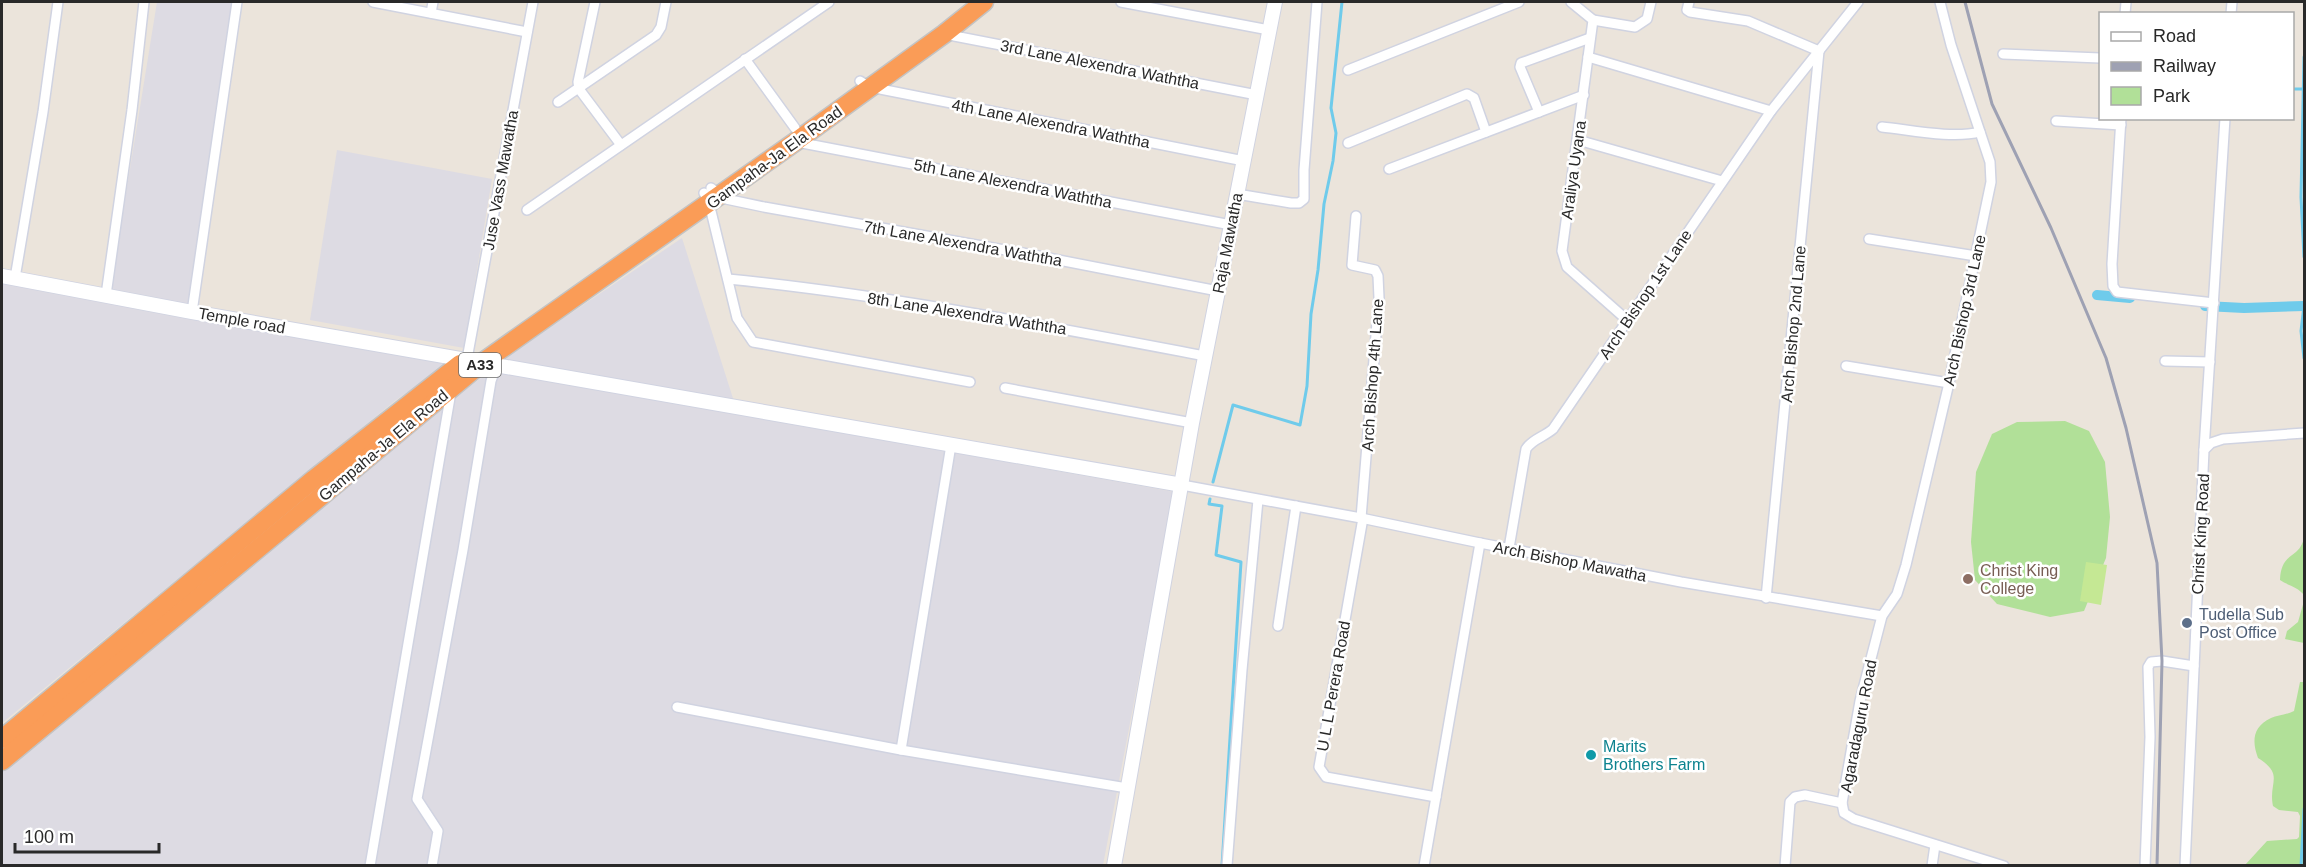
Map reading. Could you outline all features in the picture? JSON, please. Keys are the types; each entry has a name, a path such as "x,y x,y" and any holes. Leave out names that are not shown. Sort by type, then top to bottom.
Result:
{"highway":[{"name":"Gampaha-Ja Ela Road","path":"2,739 314,479 482,362 865,84 966,2"},
{"name":"Gampaha-Ja Ela Road","path":"865,84 944,34 984,2"},
{"name":"Gampaha-Ja Ela Road","path":"2,761 482,362"}],"street":[{"path":"8,277 43,112 58,2"},
{"path":"106,295 132,110 144,2"},
{"path":"192,312 237,2"},
{"path":"373,2 527,32"},
{"path":"431,13 433,2"},
{"name":"Juse Vass Mawatha","path":"432,866 438,831 417,799 463,550 491,381 482,362 533,2"},
{"path":"595,2 578,82 579,89 621,145"},
{"path":"558,102 656,35 661,27 666,2"},
{"path":"527,210 828,2"},
{"path":"1121,2 1269,30"},
{"name":"Raja Mawatha","path":"1114,866 1192,423 1275,2"},
{"path":"1237,194 1291,203 1304,199 1304,170 1317,2"},
{"path":"1348,70 1519,2"},
{"path":"1571,2 1593,20 1635,27 1647,19 1651,2"},
{"path":"1689,2 1687,10 1690,12 1748,21 1819,51"},
{"name":"Arch Bishop 1st Lane","path":"1509,548 1526,449 1530,442 1545,436 1553,429 1771,111 1858,2"},
{"name":"Arch Bishop 3rd Lane","path":"1882,616 1897,594 1906,565 1949,383 1992,171 1951,45 1940,2"},
{"name":"Araliya Uyana","path":"1593,20 1562,251 1566,267 1627,320"},
{"name":"3rd Lane Alexendra Waththa","path":"944,34 1257,95"},
{"path":"1539,112 1520,67 1521,63 1590,38"},
{"name":"Arch Bishop 2nd Lane","path":"1766,598 1819,51"},
{"path":"2003,54 2099,58"},
{"path":"1588,57 1771,111"},
{"path":"745,59 795,135"},
{"name":"4th Lane Alexendra Waththa","path":"865,84 1244,161"},
{"path":"1348,143 1467,93 1474,98 1486,132"},
{"path":"1389,169 1584,95"},
{"path":"2204,450 2224,120"},
{"path":"2056,122 2121,122 2112,264 2113,286 2117,292 2214,303"},
{"path":"1882,127 1949,134 1980,132"},
{"name":"5th Lane Alexendra Waththa","path":"795,135 1231,225"},
{"path":"1578,140 1722,181"},
{"path":"711,195 737,318 753,342 970,382"},
{"name":"7th Lane Alexendra Waththa","path":"711,195 764,207 1028,254 1218,291"},
{"name":"Arch Bishop 4th Lane","path":"1356,216 1352,266 1375,270 1379,287 1362,518"},
{"path":"1869,240 1976,256"},
{"name":"Temple road","path":"8,277 192,312 1182,485"},
{"name":"8th Lane Alexendra Waththa","path":"728,279 913,303 1205,356"},
{"path":"2165,361 2210,362"},
{"path":"1846,366 1949,383"},
{"path":"370,866 451,388"},
{"path":"1005,388 1192,423"},
{"name":"Christ King Road","path":"2185,866 2204,450 2211,443 2223,440 2302,433"},
{"path":"901,750 951,445"},
{"path":"1182,485 1258,500 1227,866"},
{"name":"Arch Bishop Mawatha","path":"1258,500 1362,518 1766,598 1882,616"},
{"path":"1278,626 1296,506"},
{"name":"U L L Perera Road","path":"1362,518 1319,767 1326,777 1436,797"},
{"path":"1424,866 1480,543"},
{"name":"Agaradaguru Road","path":"1882,616 1860,701 1842,803 1844,813 1854,819 2004,866"},
{"path":"2145,866 2150,737 2148,667 2151,662 2194,666"},
{"path":"677,707 901,750 1126,788"},
{"path":"1785,866 1790,802 1794,797 1805,795 1842,803"},
{"path":"1932,866 1935,845"}],"shaded area":[{"path":"157,2 236,2 191,280 195,281 191,306 110,293"},
{"path":"337,150 492,179 464,348 310,320"},
{"path":"682,238 738,414 1174,492 1103,865 2,866 2,772 447,404 521,347"},
{"path":"2,279 436,356 445,366 396,400 2,723"}],"green space":[{"path":"2065,421 2089,431 2105,462 2110,517 2106,558 2084,611 2050,617 1997,604 1975,580 1971,542 1976,472 1992,434 2017,422"},
{"path":"2304,538 2304,595 2280,580 2283,564 2298,550"},
{"path":"2086,562 2107,565 2101,605 2080,601"},
{"path":"2304,601 2304,643 2285,639 2287,631 2298,622"},
{"path":"2300,682 2304,682 2304,865 2245,865 2267,841 2299,837 2300,816 2298,812 2279,810 2273,806 2273,774 2271,769 2258,758 2254,741 2257,730 2265,722 2294,711"}],"waterway":[{"path":"1213,482 1233,405 1300,425 1307,386 1311,314 1324,204 1336,133 1331,108 1342,2"},
{"path":"2304,57 2301,197 2304,257"},
{"path":"2294,89 2304,89"},
{"path":"2097,295 2130,298"},
{"path":"2205,306 2244,308 2304,306"},
{"path":"2304,306 2301,331 2304,358"},
{"path":"1210,499 1209,504 1222,506 1216,555 1241,562 1222,866"},
{"path":"2301,866 2304,809"}],"railway":[{"path":"1965,2 1992,104 2051,228 2106,358 2126,428 2157,563 2162,661 2157,866"}],"place":[{"name":"Christ King College","path":"1968,579"},
{"name":"Tudella Sub Post Office","path":"2187,623"},
{"name":"Marits Brothers Farm","path":"1591,755"}]}
